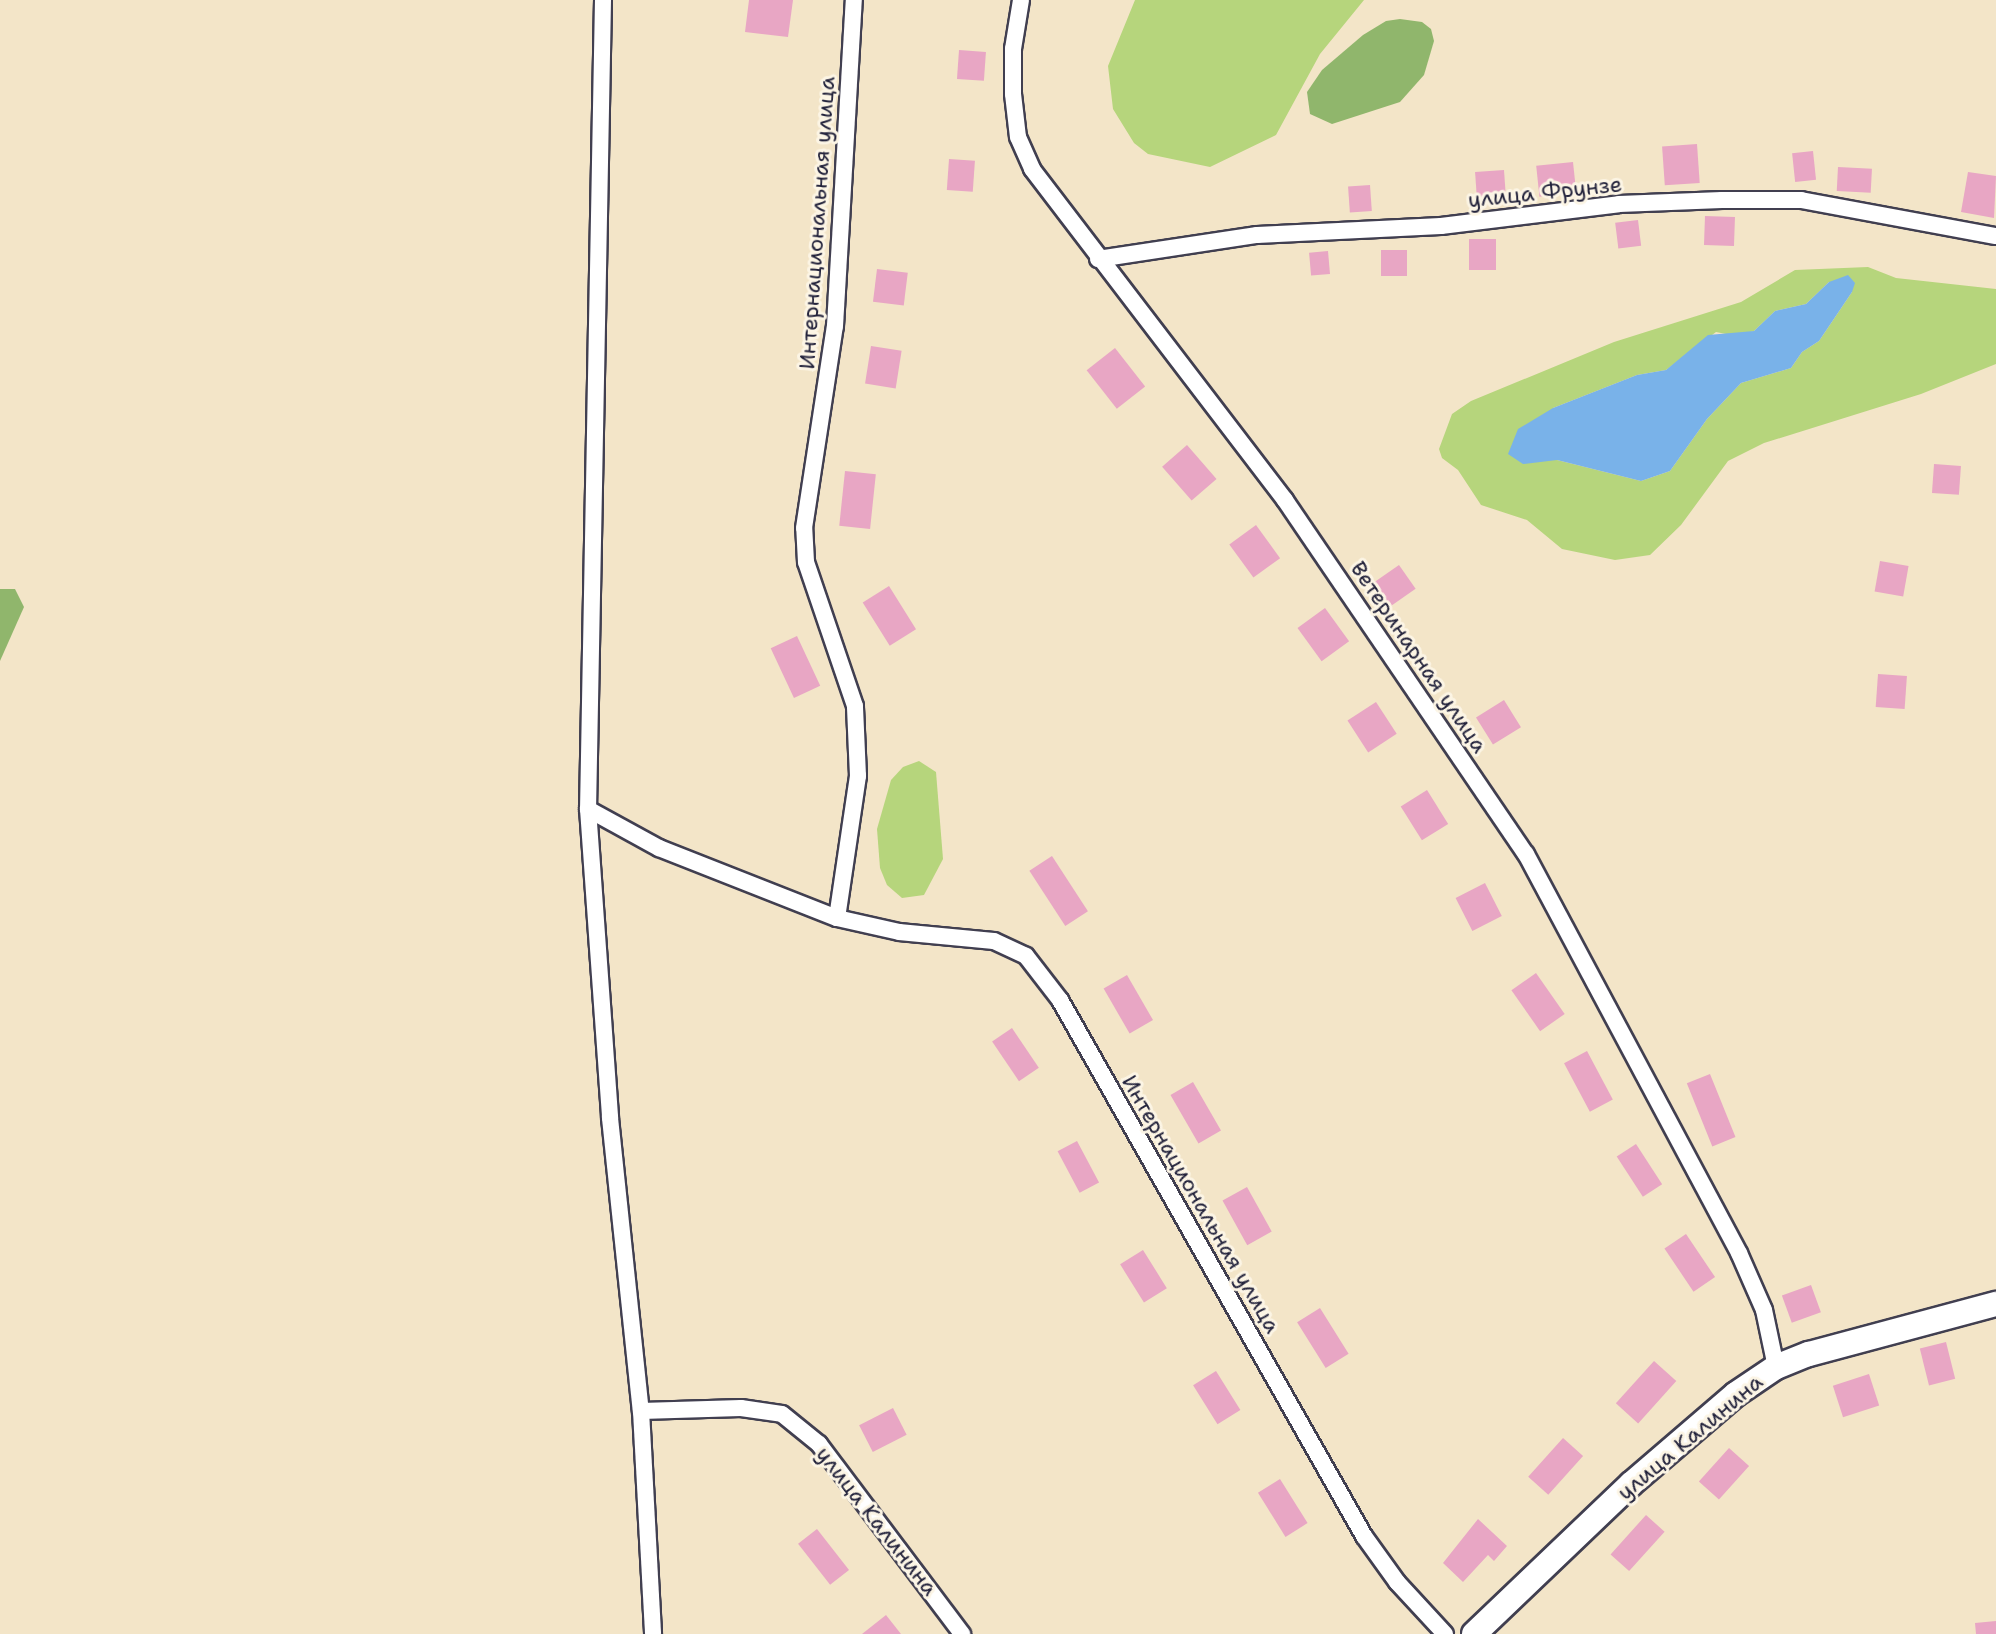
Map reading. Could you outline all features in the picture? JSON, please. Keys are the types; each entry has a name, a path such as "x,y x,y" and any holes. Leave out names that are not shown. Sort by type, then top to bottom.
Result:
{"street":[{"path":"603,0 588,809 610,1118 641,1411 653,1634"},
{"name":"Интернациональная улица","path":"837,918 858,776 855,706 806,562 804,528 835,326 854,0"},
{"name":"Ветеринарная улица","path":"1021,0 1013,49 1018,137 1032,169 1285,500 1526,854 1739,1253 1764,1310 1776,1367"},
{"name":"улица Фрунзе","path":"1098,259 1257,235 1441,226 1619,204 1722,200 1801,200 1996,236"},
{"name":"Интернациональная улица","path":"588,809 659,848 837,918 899,932 994,941 1026,956 1060,1000 1364,1536 1397,1582 1445,1634"},
{"name":"улица Калинина","path":"1474,1634 1631,1484 1736,1394 1776,1367 1840,1345 1996,1304"},
{"name":"улица Калинина","path":"641,1411 741,1408 782,1414 819,1444 962,1634"}],"green space":[{"path":"1135,0 1364,0 1320,54 1276,135 1210,167 1148,154 1134,143 1113,109 1108,66"},
{"path":"1386,21 1422,22 1431,29 1434,41 1424,75 1400,102 1332,124 1310,114 1307,92 1322,70 1363,35"},
{"path":"1868,267 1896,278 1996,289 1996,364 1921,394 1764,443 1728,461 1681,525 1650,555 1615,560 1562,549 1527,520 1481,505 1458,470 1442,458 1439,449 1452,414 1471,401 1614,342 1741,302 1795,270","holes":["1829,282 1852,292 1819,341 1802,352 1791,368 1741,383 1707,419 1670,471 1641,481 1557,460 1553,408 1637,375 1666,370 1716,332 1736,336 1754,331 1775,311 1806,304"]},
{"path":"0,589 15,589 24,607 0,661"},
{"path":"919,761 936,772 943,859 924,895 902,898 887,885 880,868 877,829 891,780 903,767"}],"water":[{"path":"1848,275 1855,283 1852,292 1819,341 1802,352 1791,368 1741,383 1707,419 1670,471 1641,481 1557,460 1523,464 1508,454 1518,429 1553,408 1637,375 1666,370 1708,335 1754,331 1775,311 1806,304 1829,282"}],"building":[{"path":"749,0 793,0 788,37 745,32"},
{"path":"959,50 986,52 984,81 957,79"},
{"path":"1697,144 1700,183 1665,185 1662,146"},
{"path":"1813,151 1816,180 1795,182 1792,153"},
{"path":"949,159 975,161 973,192 947,190"},
{"path":"1573,162 1576,193 1539,197 1536,166"},
{"path":"1838,167 1872,169 1871,193 1837,191"},
{"path":"1504,170 1506,199 1477,201 1475,172"},
{"path":"1968,172 1996,176 1994,218 1961,212"},
{"path":"1370,185 1372,211 1350,212 1348,187"},
{"path":"1705,216 1735,217 1734,246 1704,245"},
{"path":"1638,220 1641,246 1618,249 1615,223"},
{"path":"1469,239 1496,239 1496,270 1469,270"},
{"path":"1381,250 1407,250 1407,276 1381,276"},
{"path":"1328,251 1330,274 1311,276 1309,253"},
{"path":"877,269 908,273 904,306 873,302"},
{"path":"871,346 902,351 896,388 865,384"},
{"path":"1115,348 1145,387 1117,409 1087,370"},
{"path":"1187,445 1217,479 1192,501 1162,467"},
{"path":"1934,464 1961,466 1959,495 1932,493"},
{"path":"845,471 876,474 870,529 839,526"},
{"path":"1256,525 1280,558 1253,578 1229,544"},
{"path":"1880,561 1909,566 1903,597 1875,592"},
{"path":"1399,565 1416,589 1389,607 1373,583"},
{"path":"889,586 916,629 890,646 863,602"},
{"path":"1325,608 1349,641 1322,661 1297,628"},
{"path":"797,636 820,686 794,698 771,648"},
{"path":"1878,674 1907,676 1905,709 1876,707"},
{"path":"1504,700 1521,727 1493,745 1476,717"},
{"path":"1376,702 1397,734 1368,752 1347,721"},
{"path":"1427,790 1448,824 1422,840 1401,806"},
{"path":"1052,856 1088,911 1065,926 1029,871"},
{"path":"1485,883 1502,916 1472,931 1456,898"},
{"path":"1536,973 1565,1014 1540,1031 1511,990"},
{"path":"1127,975 1153,1020 1130,1034 1104,988"},
{"path":"1012,1028 1039,1068 1019,1081 992,1041"},
{"path":"1587,1051 1613,1100 1590,1112 1564,1063"},
{"path":"1710,1074 1735,1137 1712,1146 1687,1083"},
{"path":"1193,1082 1221,1130 1198,1143 1170,1095"},
{"path":"1077,1141 1099,1182 1080,1193 1058,1151"},
{"path":"1636,1144 1662,1184 1643,1197 1617,1157"},
{"path":"1247,1187 1272,1232 1247,1245 1223,1201"},
{"path":"1686,1234 1715,1277 1694,1292 1664,1249"},
{"path":"1143,1250 1167,1288 1144,1302 1120,1264"},
{"path":"1811,1285 1821,1312 1792,1323 1782,1296"},
{"path":"1320,1308 1349,1354 1326,1368 1297,1322"},
{"path":"1946,1342 1955,1379 1929,1385 1920,1349"},
{"path":"1654,1361 1676,1381 1638,1423 1616,1403"},
{"path":"1216,1371 1240,1410 1217,1424 1193,1385"},
{"path":"1869,1374 1879,1405 1843,1417 1833,1386"},
{"path":"893,1408 907,1435 873,1452 859,1425"},
{"path":"1563,1438 1583,1456 1548,1495 1528,1477"},
{"path":"1729,1448 1749,1466 1719,1500 1699,1481"},
{"path":"1280,1479 1308,1523 1286,1537 1258,1493"},
{"path":"1646,1515 1665,1532 1629,1571 1611,1554"},
{"path":"1478,1519 1507,1546 1494,1561 1488,1555 1463,1582 1443,1563"},
{"path":"817,1529 849,1570 830,1585 798,1544"},
{"path":"886,1615 901,1634 862,1634"},
{"path":"1996,1621 1996,1634 1976,1634 1975,1623"}]}
